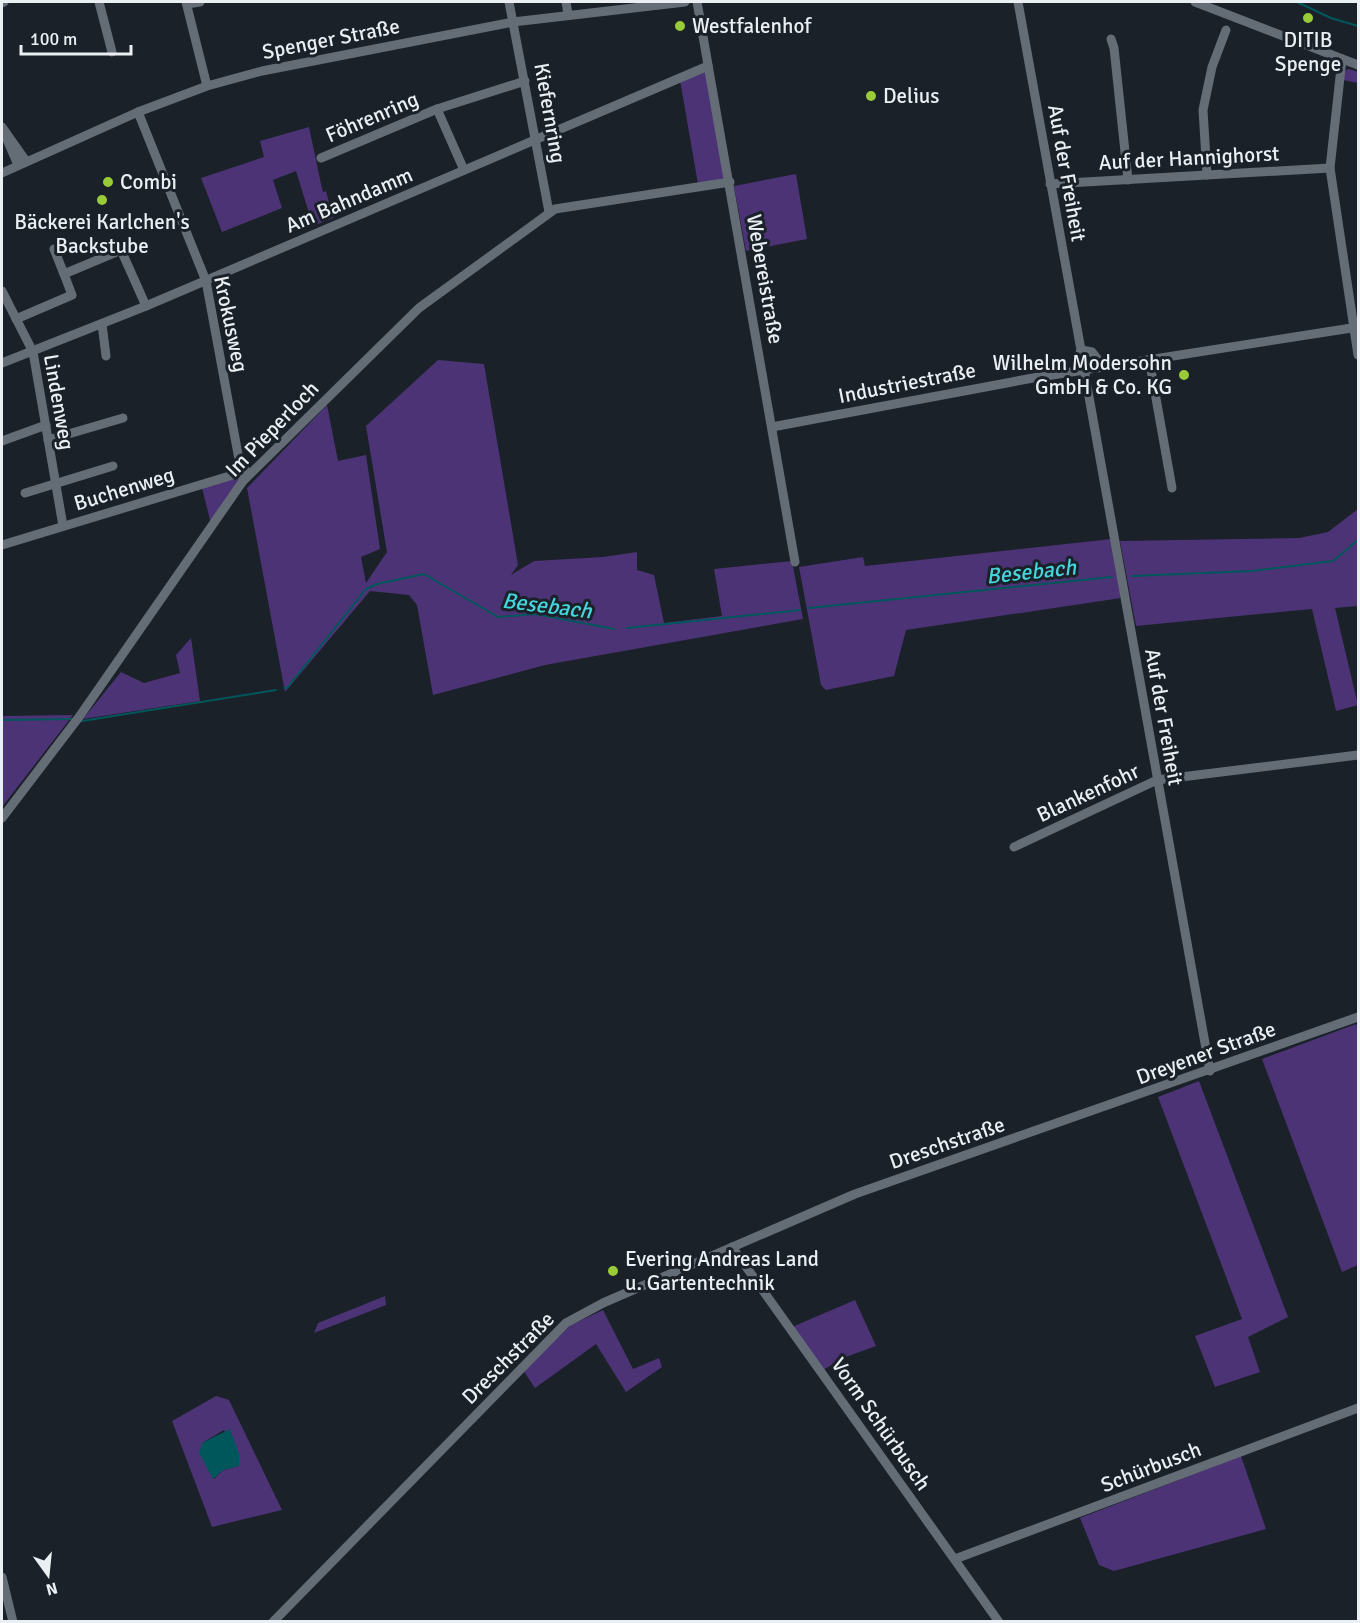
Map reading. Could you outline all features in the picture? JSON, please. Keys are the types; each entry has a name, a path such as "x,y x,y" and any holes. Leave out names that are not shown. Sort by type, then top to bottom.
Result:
{"street":[{"path":"99,2 112,52"},
{"path":"200,2 187,3 207,86"},
{"name":"Kiefernring","path":"509,2 549,212"},
{"path":"566,2 568,14"},
{"name":"Spenger Straße","path":"2,173 138,112 207,86 284,66 607,6 684,2"},
{"name":"Webereistraße","path":"697,2 795,562"},
{"name":"Auf der Freiheit","path":"1018,2 1081,350"},
{"path":"1195,2 1359,65"},
{"path":"1207,175 1203,110 1212,67 1226,30"},
{"path":"1111,39 1114,48 1128,180"},
{"path":"1342,59 1330,168 1359,355"},
{"name":"Am Bahndamm","path":"2,363 206,281 708,66"},
{"name":"Föhrenring","path":"321,159 437,110 525,81"},
{"name":"Föhrenring","path":"437,110 464,170"},
{"name":"Krokusweg","path":"138,112 206,281 243,477"},
{"path":"2,127 22,163"},
{"name":"Auf der Hannighorst","path":"1050,184 1330,168"},
{"name":"Im Pieperloch","path":"256,468 419,308 549,212 730,182"},
{"path":"16,319 72,295 54,249"},
{"path":"64,274 121,250 146,306"},
{"name":"Lindenweg","path":"3,297 33,352 63,526"},
{"path":"102,324 106,356"},
{"name":"Industriestraße","path":"772,427 1084,369 1356,327"},
{"path":"1084,369 1078,360 1081,350 1092,351 1103,366"},
{"path":"1149,359 1172,488"},
{"name":"Auf der Freiheit","path":"1084,369 1210,1071"},
{"path":"48,440 123,418"},
{"path":"2,441 46,424"},
{"path":"25,493 113,466"},
{"name":"Buchenweg","path":"2,545 243,477 256,468"},
{"name":"Im Pieperloch","path":"2,818 79,717 243,477"},
{"name":"Blankenfohr","path":"1014,848 1157,780 1359,755"},
{"name":"Dreyener Straße","path":"1065,1122 1359,1017"},
{"name":"Dreschstraße","path":"273,1622 566,1323 603,1303 855,1194 1065,1122"},
{"name":"Vorm Schürbusch","path":"732,1247 999,1622"},
{"name":"Schürbusch","path":"955,1559 1359,1408"},
{"path":"2,1577 13,1622"}],"shaded area":[{"path":"706,69 725,178 698,184 680,80"},
{"path":"1349,69 1358,72 1358,83 1343,80 1343,71"},
{"path":"309,127 323,192 326,191 333,218 313,226 296,171 273,180 282,208 222,232 201,178 264,157 260,141"},
{"path":"796,174 807,239 746,251 734,186"},
{"path":"438,360 484,364 518,565 511,575 534,561 603,557 637,552 637,570 654,575 664,623 722,616 714,569 792,561 803,619 545,665 433,695 417,605 409,595 370,591 285,692 247,488 327,405 338,461 366,455 380,549 361,557 366,583 387,552 366,426"},
{"path":"237,478 240,481 211,524 202,488"},
{"path":"1358,509 1358,606 1335,608 1358,705 1336,711 1312,609 1136,626 1120,541 1299,538 1328,532"},
{"path":"1111,539 1121,598 906,630 894,676 826,690 821,685 799,567 863,557 865,566"},
{"path":"191,638 200,701 83,719 121,672 144,683 180,673 176,655"},
{"path":"73,715 2,807 2,716"},
{"path":"1356,1024 1358,1031 1358,1265 1342,1272 1262,1059"},
{"path":"1199,1081 1288,1317 1248,1337 1260,1372 1215,1387 1195,1336 1242,1319 1158,1097"},
{"path":"385,1296 386,1305 314,1333 318,1323"},
{"path":"855,1300 876,1346 843,1358 823,1370 792,1327"},
{"path":"603,1310 633,1369 659,1358 662,1367 626,1392 596,1344 535,1388 523,1370 571,1325"},
{"path":"216,1396 229,1400 282,1510 212,1527 172,1421","holes":["224,1430 239,1466 223,1470 214,1479 202,1443"]},
{"path":"1241,1456 1266,1529 1114,1571 1099,1565 1080,1518"}],"water":[{"path":"230,1429 239,1454 239,1466 223,1470 213,1479 199,1453 202,1443"}],"waterway":[{"path":"1297,2 1331,18 1358,26"},
{"name":"Besebach","path":"1132,576 1252,571 1333,561 1358,540"},
{"name":"Besebach","path":"284,688 287,688 366,589 377,584 424,574 498,617 535,614 614,629"},
{"name":"Besebach","path":"809,608 1112,577"},
{"name":"Besebach","path":"627,628 800,610"},
{"name":"Besebach","path":"82,721 276,690"},
{"name":"Besebach","path":"2,720 73,719"}],"place":[{"name":"DITIB Spenge","path":"1308,18"},
{"name":"Westfalenhof","path":"680,26"},
{"name":"Delius","path":"871,96"},
{"name":"Combi","path":"108,182"},
{"name":"Bäckerei Karlchen's Backstube","path":"102,200"},
{"name":"Wilhelm Modersohn GmbH & Co. KG","path":"1184,375"},
{"name":"Evering Andreas Land u. Gartentechnik","path":"613,1271"}]}
